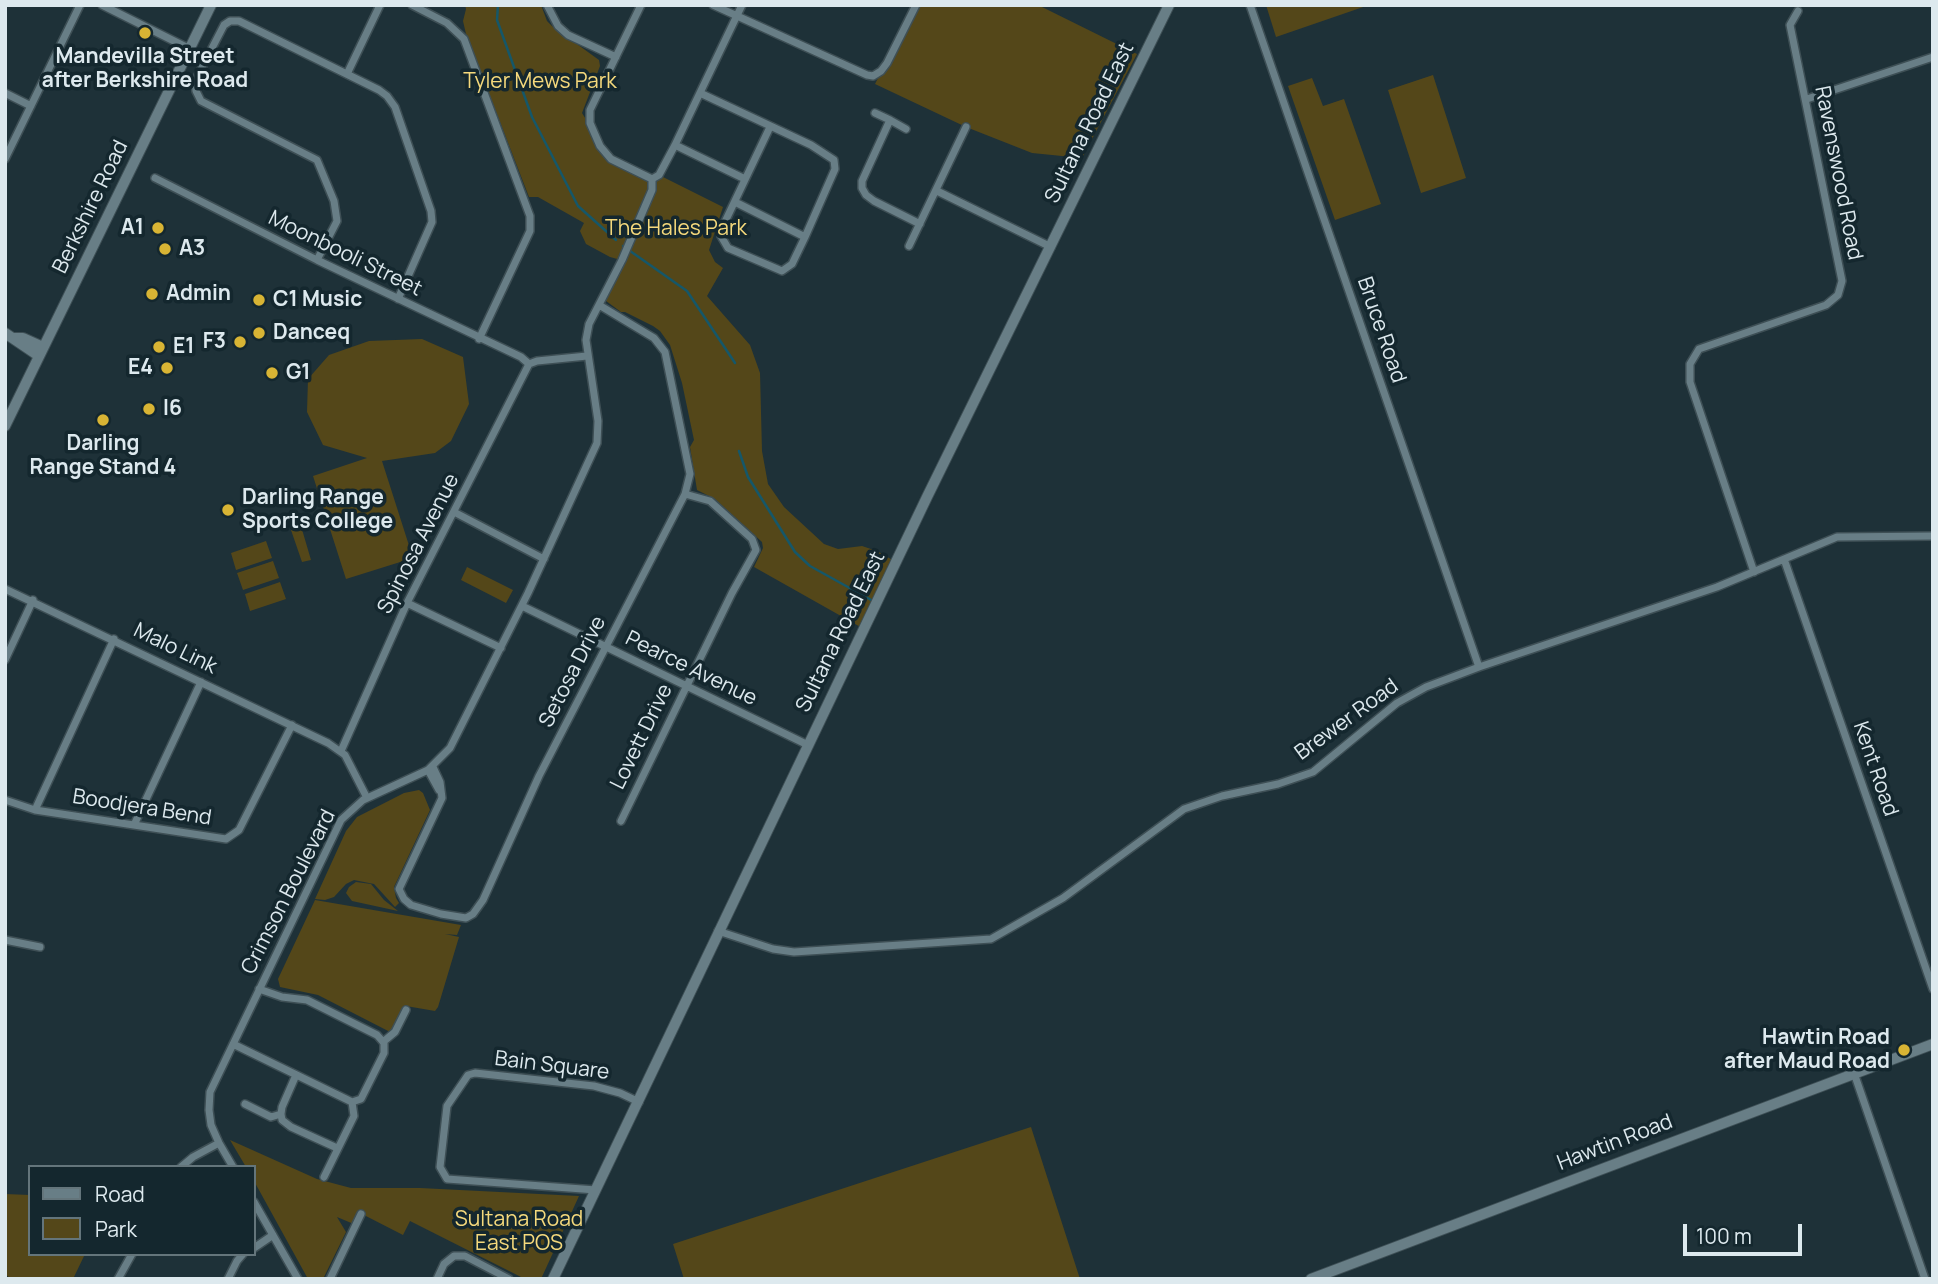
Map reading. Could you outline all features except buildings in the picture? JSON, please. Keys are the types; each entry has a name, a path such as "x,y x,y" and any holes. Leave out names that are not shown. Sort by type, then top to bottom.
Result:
{"street":[{"path":"5,159 80,5"},
{"path":"102,5 190,49"},
{"name":"Berkshire Road","path":"5,426 211,5"},
{"path":"347,74 380,5"},
{"path":"412,5 447,23 464,40 530,216 530,230 479,339"},
{"path":"547,5 558,26 568,35 616,57"},
{"path":"641,5 590,110 590,123 600,146 611,159 654,179"},
{"path":"713,5 873,76 887,63 916,5"},
{"path":"529,364 537,360 587,356 587,332 652,190 654,179 676,145 742,5"},
{"name":"Sultana Road East","path":"552,1279 808,745 1169,5"},
{"name":"Bruce Road","path":"1250,5 1479,667"},
{"name":"Ravenswood Road","path":"1754,572 1690,383 1690,364 1699,349 1826,305 1838,295 1842,281 1790,25 1798,11"},
{"path":"317,260 337,221 334,201 317,160 201,101 196,92 195,81 224,24 230,21 239,21 384,93 395,107 431,211 430,229 398,299"},
{"path":"1807,99 1933,57"},
{"path":"5,93 31,106"},
{"path":"700,93 827,153 834,160 835,169 806,237 792,264 782,271 728,248 721,236 723,226 770,127"},
{"path":"875,113 906,129"},
{"path":"890,120 862,181 862,188 874,201 920,224"},
{"path":"909,246 966,128"},
{"path":"676,145 745,179"},
{"name":"Moonbooli Street","path":"155,178 529,364"},
{"path":"937,191 1051,247"},
{"path":"734,202 806,237"},
{"name":"Setosa Drive","path":"431,768 439,790 438,808 399,888 404,899 411,905 466,918 473,914 482,900 540,776 685,494 690,474 665,352 654,338 599,304"},
{"path":"10,335 20,344 41,351"},
{"name":"Crimson Boulevard","path":"232,1165 211,1125 209,1092 341,820 365,799 431,768 450,748 522,606 592,455 599,431 587,356"},
{"name":"Spinosa Avenue","path":"341,751 408,603 529,364"},
{"name":"Lovett Drive","path":"621,821 757,546 710,501 685,494"},
{"path":"454,512 544,559"},
{"name":"Brewer Road","path":"718,931 772,949 794,952 991,939 1063,898 1184,809 1313,772 1397,703 1426,687 1717,587 1837,537 1933,536"},
{"name":"Kent Road","path":"1784,559 1933,989"},
{"name":"Malo Link","path":"5,589 114,639 341,751"},
{"path":"5,660 33,600"},
{"path":"408,603 501,648"},
{"name":"Pearce Avenue","path":"522,606 808,745"},
{"path":"35,810 114,639"},
{"path":"134,825 201,682"},
{"name":"Boodjera Bend","path":"5,800 35,810 226,839 239,830 292,725"},
{"path":"341,751 365,799"},
{"path":"5,940 40,947"},
{"path":"233,1044 352,1102 363,1096 384,1053 383,1042 377,1035 307,1000 282,998 259,989"},
{"path":"383,1042 395,1032 406,1010"},
{"name":"Hawtin Road","path":"1311,1279 1933,1044"},
{"name":"Bain Square","path":"596,1190 447,1179 440,1167 447,1106 468,1075 475,1073 594,1086 620,1093 639,1102"},
{"path":"1854,1073 1924,1279"},
{"path":"296,1075 281,1114 282,1120 291,1127 337,1148"},
{"path":"324,1177 354,1116 355,1108 352,1102"},
{"path":"245,1104 271,1117 281,1114"},
{"path":"183,1165 219,1143"},
{"path":"256,1205 298,1279"},
{"path":"330,1279 361,1214"},
{"path":"256,1247 273,1235"},
{"path":"118,1279 131,1256"},
{"path":"228,1279 241,1256"},
{"path":"438,1279 444,1264 454,1256 465,1256 509,1279"}],"green space":[{"path":"465,5 541,5 547,21 552,26 599,60 600,66 582,113 611,159 652,179 659,175 723,207 709,250 715,262 723,268 707,296 750,345 760,373 762,451 768,484 784,507 824,544 838,549 862,546 896,562 864,629 754,567 763,548 762,542 715,499 697,490 690,447 694,440 682,383 670,345 653,326 621,312 602,298 621,260 586,244 580,231 584,223 538,197 529,197 466,34 463,21"},
{"path":"915,5 1038,5 1137,54 1082,158 1032,153 966,127 875,84"},
{"path":"1266,5 1369,5 1276,37"},
{"path":"1433,75 1466,178 1421,193 1388,90"},
{"path":"1312,78 1323,106 1344,99 1381,204 1335,220 1288,86"},
{"path":"422,339 463,357 469,404 451,441 435,453 382,461 413,558 346,579 313,476 367,458 323,445 307,412 308,379 329,355 369,341"},
{"path":"301,526 311,560 302,562 291,530"},
{"path":"266,541 272,558 236,570 231,553"},
{"path":"273,561 279,578 243,590 237,573"},
{"path":"467,567 513,590 506,603 461,580"},
{"path":"280,582 286,599 250,611 245,594"},
{"path":"419,790 430,810 394,887 399,903 395,907 374,884 354,880 346,884 334,897 315,899 346,831 357,817 404,793"},
{"path":"356,882 371,884 384,900 398,911 352,901 346,893"},
{"path":"315,900 461,925 457,935 445,934 459,937 435,1011 406,1006 394,1034 318,995 280,987 278,979"},
{"path":"1031,1127 1080,1279 684,1279 673,1244"},
{"name":"Sultana Road East POS","path":"230,1140 317,1179 351,1188 420,1188 579,1196 541,1279 525,1279 410,1221 403,1235 362,1214 356,1225 337,1217 346,1232 323,1279 308,1279 256,1185 256,1165 245,1165"},
{"path":"5,1194 28,1195 28,1256 84,1256 73,1279 11,1279 5,1274"}],"waterway":[{"path":"498,5 497,20 532,117 578,206 616,240"},
{"path":"623,246 687,291 735,363"},
{"path":"739,451 748,477 795,552 810,566 873,601"}],"place":[{"name":"Mandevilla Street after Berkshire Road","path":"145,33"},
{"name":"A1","path":"158,228"},
{"name":"A3","path":"165,249"},
{"name":"Admin","path":"152,294"},
{"name":"C1 Music","path":"259,300"},
{"name":"Danceq","path":"259,333"},
{"name":"F3","path":"240,342"},
{"name":"E1","path":"159,347"},
{"name":"E4","path":"167,368"},
{"name":"G1","path":"272,373"},
{"name":"I6","path":"149,409"},
{"name":"Darling Range Stand 4","path":"103,420"},
{"name":"Darling Range Sports College","path":"228,510"},
{"name":"Hawtin Road after Maud Road","path":"1904,1050"}],"park label":[{"name":"Tyler Mews Park","path":"540,82"},
{"name":"The Hales Park","path":"676,229"}]}
